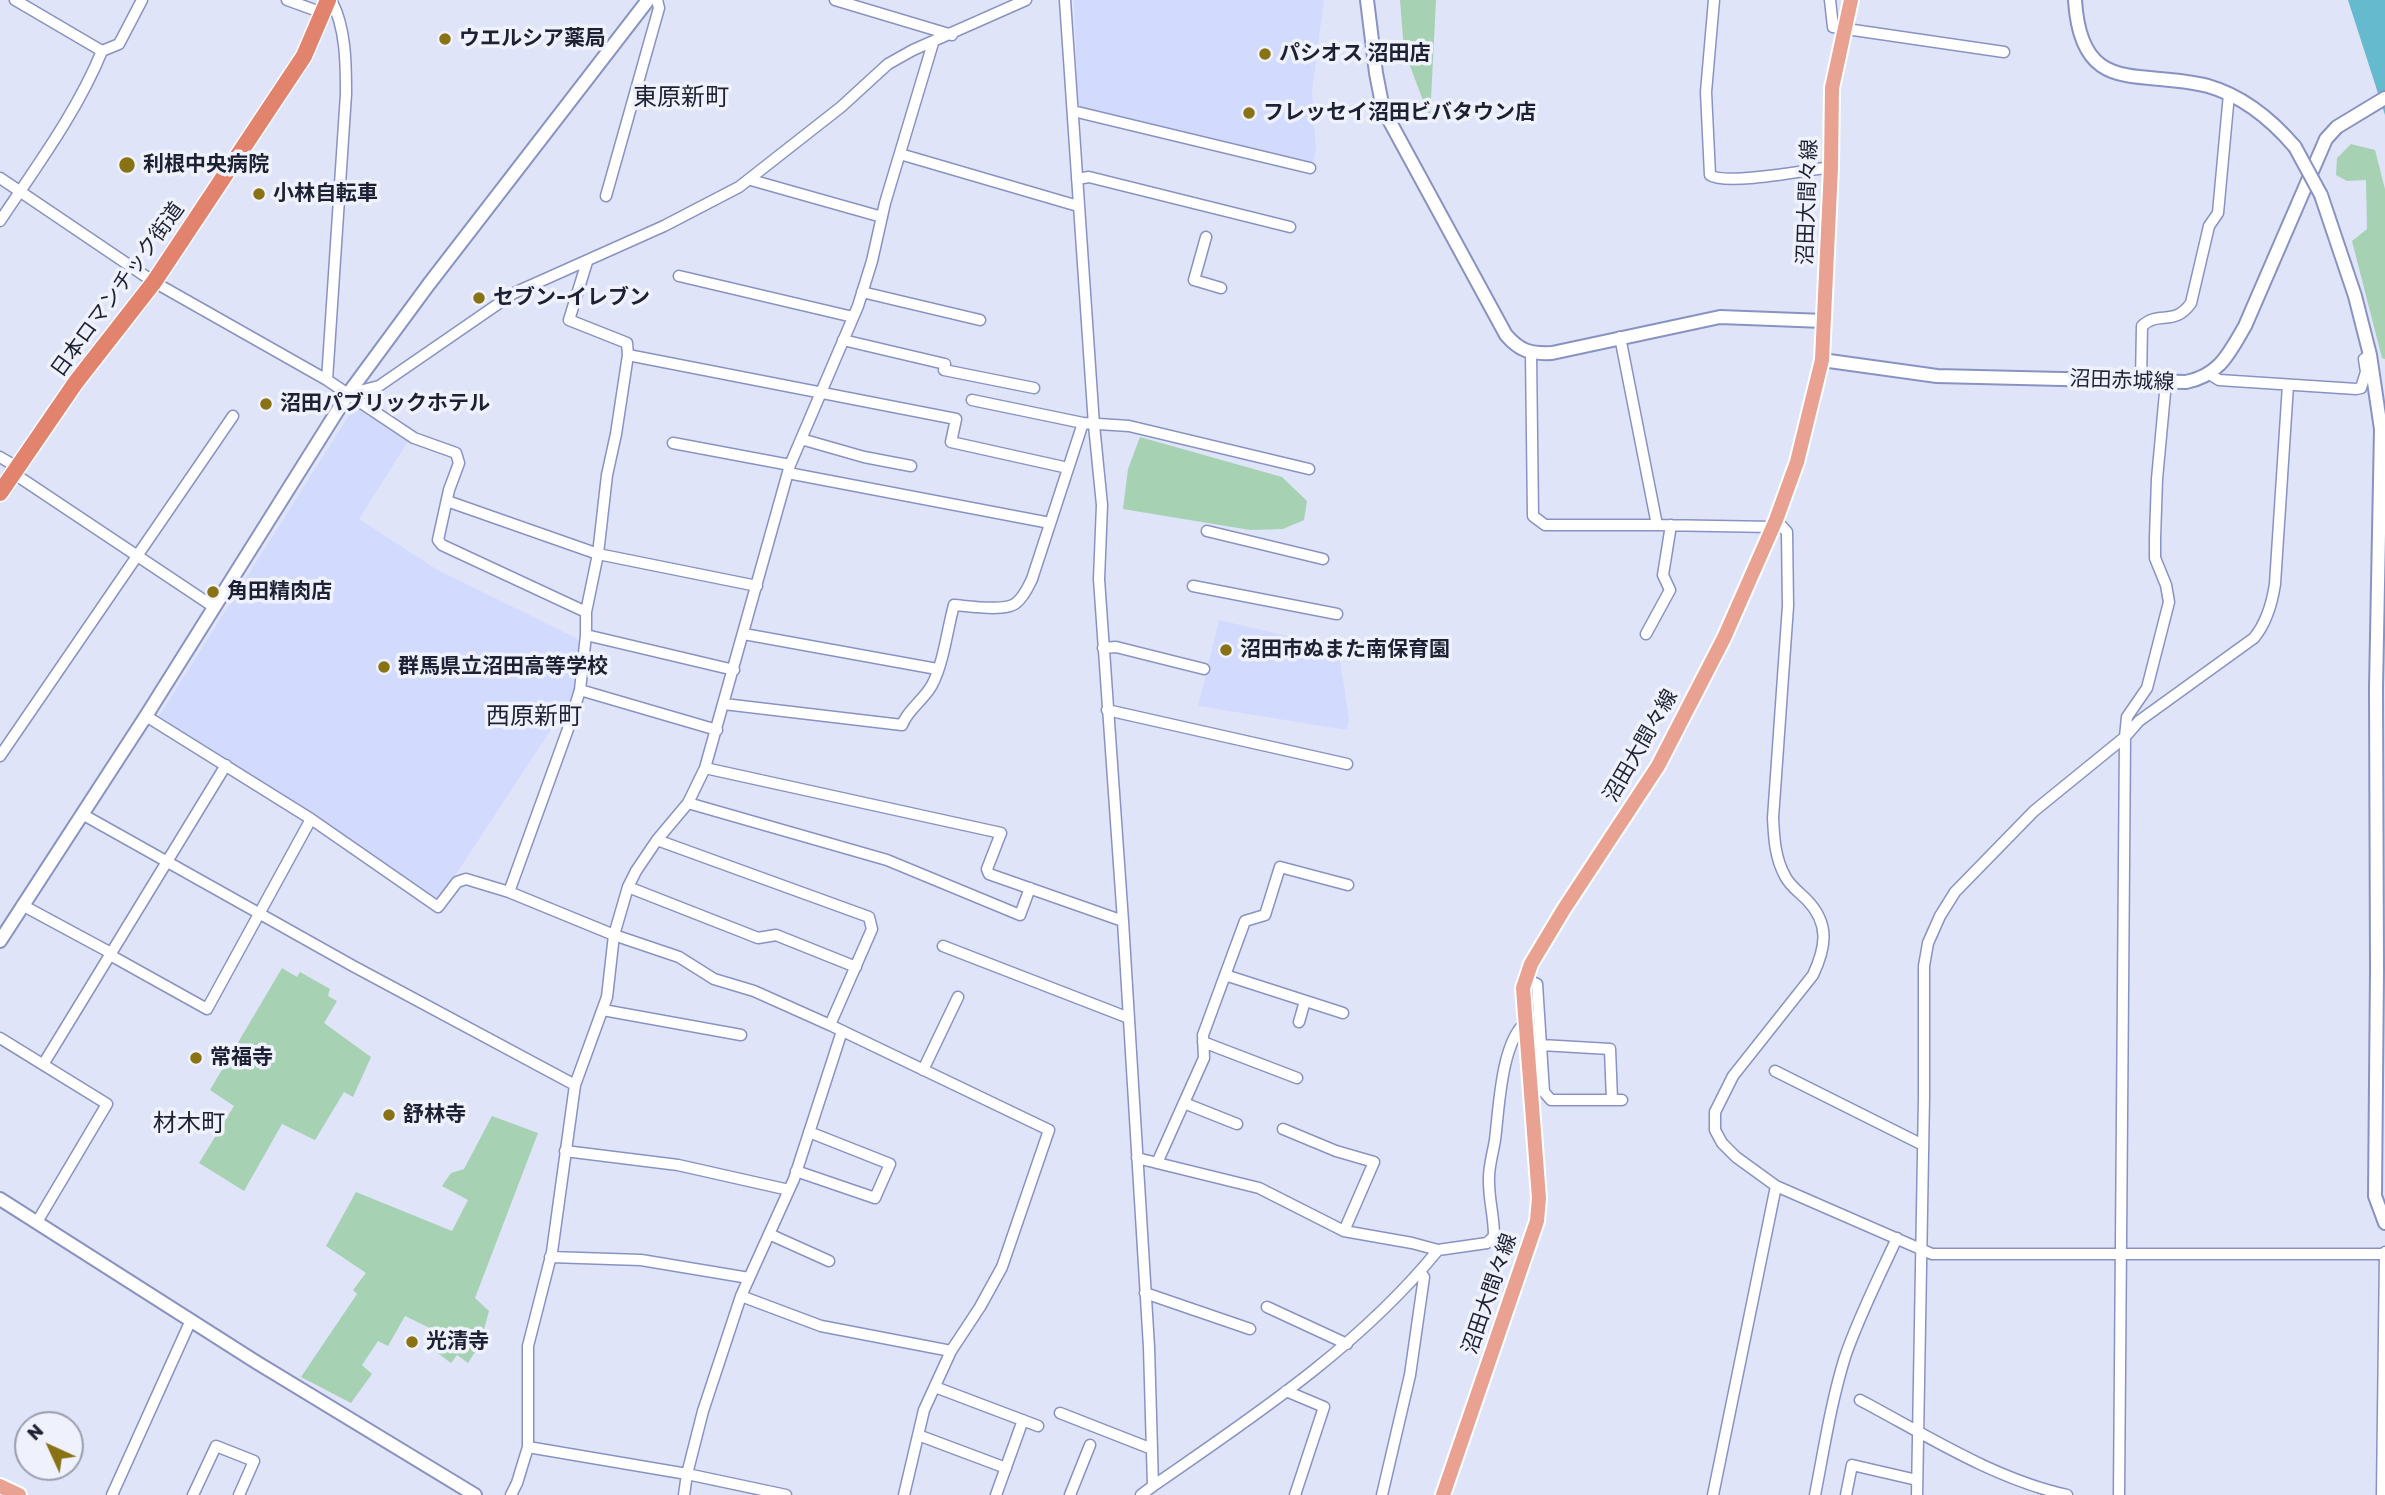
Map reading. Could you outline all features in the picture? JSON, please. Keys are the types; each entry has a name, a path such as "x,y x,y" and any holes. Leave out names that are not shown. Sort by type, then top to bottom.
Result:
{"highway":[{"name":"日本ロマンチック街道","path":"0,493 76,382 154,282 304,56 327,4"}],"main road":[{"name":"沼田大間々線","path":"1443,1495 1537,1221 1539,1198 1523,988 1531,964 1658,766 1724,638 1774,524 1797,462 1822,360 1832,88 1852,0"},
{"path":"0,1486 19,1495"}],"street":[{"path":"15,0 102,51"},
{"path":"0,221 85,89 102,51 118,44 142,0"},
{"path":"287,0 327,4 337,10 346,64 327,380"},
{"path":"0,941 146,716 348,394 429,284 648,0"},
{"path":"606,196 659,8 657,0"},
{"path":"835,0 952,35"},
{"path":"348,394 379,386 534,282 587,262 664,226 751,180 778,155 841,107 888,64 913,50 1027,0"},
{"path":"1065,0 1089,424 1102,505 1099,579 1146,1293 1153,1486"},
{"path":"1367,0 1383,108 1506,335 1517,348 1531,354 1552,353 1720,317 1824,321"},
{"path":"1714,0 1706,92 1710,175 1716,180 1739,179 1831,167"},
{"path":"1830,0 1833,27 2004,52"},
{"path":"2076,0 2080,33 2088,51 2099,65 2119,75 2192,83 2229,94 2263,116 2295,147 2321,195 2355,296 2371,355 2381,429 2376,688 2375,1196 2385,1223"},
{"path":"511,1495 528,1447 528,1346 550,1257 575,1085 607,997 614,935 628,887 657,840 688,803 705,768 789,469 862,292 933,43"},
{"path":"2141,381 2142,326 2153,320 2184,313 2191,303 2209,226 2218,213 2229,94"},
{"path":"2371,355 2364,359 2366,372 2361,388 2357,389 2219,380 2211,375 2245,326 2326,139 2337,127 2385,98"},
{"path":"1073,111 1310,168"},
{"path":"900,154 1078,206"},
{"path":"1077,179 1089,177 1290,227"},
{"path":"0,178 154,282 327,380 414,438 456,453 459,463 438,540 442,545 586,612"},
{"path":"751,180 882,217"},
{"path":"1206,237 1194,280 1221,288"},
{"path":"509,892 580,690 586,612 598,555 607,474 628,355 627,343 569,320 587,262"},
{"path":"680,276 853,317"},
{"path":"862,292 980,320"},
{"path":"1620,337 1657,525"},
{"path":"843,340 945,364 944,370 1034,388"},
{"path":"1531,354 1534,516 1545,526 1774,524 1787,532 1788,606 1773,818 1775,851 1785,878 1810,904 1821,921 1824,935 1822,956 1813,975 1733,1076 1715,1112 1715,1130 1722,1143 1736,1157 1776,1185 1932,1254 2384,1253 2382,1495"},
{"path":"628,355 956,419 951,442 1068,468"},
{"name":"沼田赤城線","path":"1822,360 1937,376 2186,383 2211,375"},
{"path":"2119,1495 2125,737 2127,717 2147,688 2169,602 2166,585 2155,558 2157,479 2166,382"},
{"path":"1917,1495 1924,966 1928,943 1955,892 2034,811 2125,737 2139,722 2254,638 2268,614 2275,584 2288,385"},
{"path":"972,400 1089,424 1129,426 1309,468"},
{"path":"0,756 233,416"},
{"path":"724,704 902,725 907,713 921,701 932,684 954,605 1009,608 1017,603 1032,579 1068,468 1089,424"},
{"path":"801,439 864,457 911,466"},
{"path":"673,443 1050,523"},
{"path":"0,457 137,556 214,607"},
{"path":"447,502 598,555 757,586"},
{"path":"1646,634 1670,590 1663,575 1671,525"},
{"path":"1207,531 1323,559"},
{"path":"1193,586 1337,614"},
{"path":"744,634 937,669"},
{"path":"586,635 734,670"},
{"path":"1103,648 1116,647 1204,669"},
{"path":"580,690 717,730"},
{"path":"1107,710 1348,764"},
{"path":"146,716 311,819 438,907 457,882 466,879 509,892 614,935 679,957 714,979 754,991 830,1025 1049,1130 1002,1268 981,1307 951,1351 924,1410 904,1495"},
{"path":"44,1063 226,765"},
{"path":"705,768 1001,833 988,869 989,874 1123,921"},
{"path":"688,803 887,860 1020,915 1030,888"},
{"path":"82,814 575,1085"},
{"path":"22,905 207,1009 311,819"},
{"path":"657,840 869,917 872,929 830,1025"},
{"path":"1157,1163 1204,1058 1203,1035 1245,921 1265,915 1280,867 1348,885"},
{"path":"628,887 758,938 776,935 856,967"},
{"path":"943,946 1129,1018"},
{"path":"1225,975 1343,1013"},
{"path":"1526,979 1537,984 1544,1092 1552,1100 1617,1100 1610,1049 1541,1045"},
{"path":"923,1070 958,997"},
{"path":"1299,1022 1305,1000"},
{"path":"603,1010 741,1035"},
{"path":"1137,1158 1259,1188 1344,1231 1438,1250 1487,1243 1494,1236 1494,1214 1488,1180 1500,1090 1512,1041 1518,1028 1526,1022"},
{"path":"684,1495 703,1411 741,1296 789,1190 842,1031"},
{"path":"0,1038 107,1104 37,1222"},
{"path":"1203,1042 1297,1078"},
{"path":"1775,1071 1923,1145"},
{"path":"1184,1103 1237,1124"},
{"path":"1283,1129 1336,1151 1374,1162 1344,1231"},
{"path":"796,1171 875,1198 890,1164 809,1132"},
{"path":"565,1151 678,1165 789,1190"},
{"path":"1713,1495 1776,1185"},
{"path":"1,1203 37,1222 475,1495"},
{"path":"769,1234 829,1261"},
{"path":"1815,1495 1845,1358 1897,1238"},
{"path":"1141,1495 1347,1344 1420,1272 1438,1250"},
{"path":"550,1257 641,1260 749,1278"},
{"path":"1382,1495 1410,1375 1423,1277 1420,1272"},
{"path":"1146,1293 1250,1329"},
{"path":"741,1296 821,1326 951,1351"},
{"path":"1267,1307 1347,1344"},
{"path":"112,1495 191,1320"},
{"path":"935,1387 1038,1426"},
{"path":"1286,1391 1324,1407 1295,1495"},
{"path":"1860,1400 2038,1489 2067,1495"},
{"path":"1060,1413 1152,1449"},
{"path":"996,1495 1023,1420"},
{"path":"918,1435 1006,1468"},
{"path":"1070,1495 1090,1445"},
{"path":"193,1495 216,1446 254,1461 239,1495"},
{"path":"528,1447 687,1474 786,1495"},
{"path":"1846,1495 1852,1465 1917,1480"}],"shaded area":[{"path":"1074,0 1324,0 1312,91 1316,151 1312,164 1083,108 1078,104"},
{"path":"2348,0 2385,0 2385,115"},
{"name":"群馬県立沼田高等学校","path":"356,404 409,440 359,519 436,569 582,641 575,693 441,897 436,897 159,716"},
{"path":"1219,620 1338,648 1349,719 1347,730 1198,706"}],"green space":[{"path":"1400,0 1436,0 1430,119 1404,50"},
{"path":"2351,144 2375,150 2385,189 2385,359 2382,358 2352,241 2367,229 2366,180 2347,181 2336,175 2337,158"},
{"path":"1140,437 1282,477 1307,501 1304,520 1283,529 1250,530 1123,509 1128,469"},
{"path":"282,968 297,977 300,972 330,989 328,996 337,1001 324,1023 371,1057 353,1097 344,1092 315,1140 282,1124 244,1191 199,1163 234,1106 210,1090"},
{"path":"492,1116 538,1133 475,1298 489,1311 480,1344 468,1363 457,1355 451,1363 431,1348 438,1332 405,1316 388,1346 378,1341 362,1365 372,1374 351,1403 301,1377 357,1294 353,1290 366,1273 326,1246 356,1192 452,1231 468,1200 442,1186 451,1173 464,1169"}],"place":[{"name":"ウエルシア薬局","path":"445,39"},
{"name":"パシオス 沼田店","path":"1265,54"},
{"name":"フレッセイ沼田ビバタウン店","path":"1249,113"},
{"name":"利根中央病院","path":"127,165"},
{"name":"小林自転車","path":"259,194"},
{"name":"セブン-イレブン","path":"479,298"},
{"name":"沼田パブリックホテル","path":"266,404"},
{"name":"角田精肉店","path":"213,592"},
{"name":"沼田市ぬまた南保育園","path":"1226,650"},
{"name":"群馬県立沼田高等学校","path":"384,667"},
{"name":"常福寺","path":"196,1058"},
{"name":"舒林寺","path":"389,1115"},
{"name":"光清寺","path":"412,1342"}],"district":[{"name":"東原新町","path":"681,98"},
{"name":"西原新町","path":"534,717"},
{"name":"材木町","path":"189,1124"}]}
